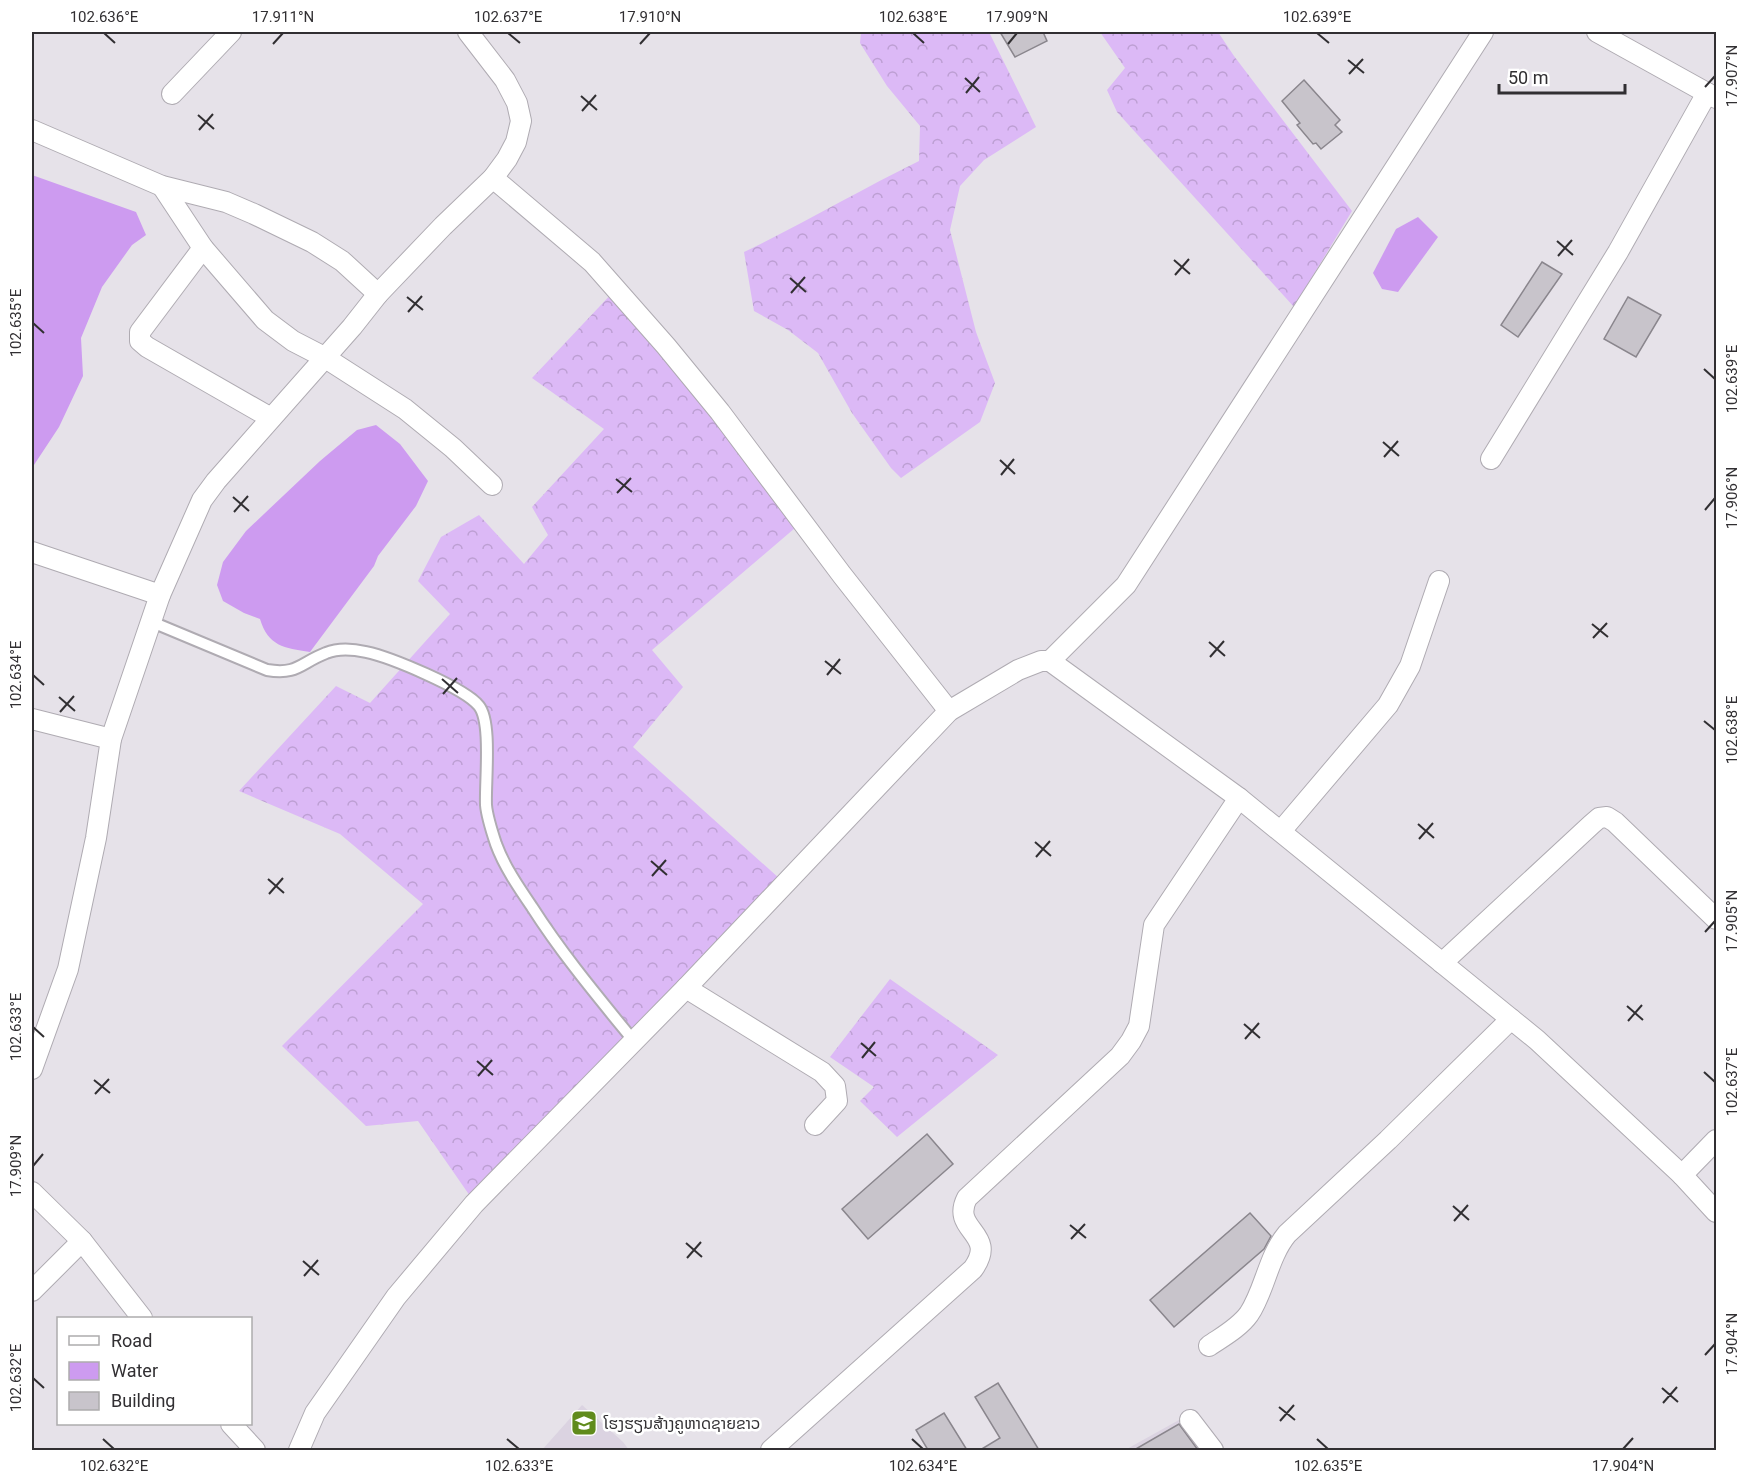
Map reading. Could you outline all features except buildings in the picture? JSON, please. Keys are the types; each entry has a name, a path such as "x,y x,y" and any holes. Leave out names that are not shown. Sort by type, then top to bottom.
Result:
{"street":[{"path":"172,94 231,32"},
{"path":"32,1069 68,969 96,838 111,739 160,595 201,500 378,294 493,178 516,142 521,121 517,103 505,80 468,32"},
{"path":"1050,661 1126,585 1483,32"},
{"path":"1491,459 1712,96 1597,32"},
{"path":"32,130 162,186 226,202 312,242 342,261 378,294"},
{"path":"493,178 591,262 659,338 720,412 842,575 949,711"},
{"path":"162,186 203,248 265,320 293,341 324,357 405,409 453,448 492,485"},
{"path":"203,248 140,332 140,341 271,418"},
{"path":"32,552 160,595"},
{"path":"1281,831 1388,705 1410,666 1439,581"},
{"path":"299,1450 315,1413 396,1297 474,1204 686,988 949,711 1024,667 1041,661 1050,661 1281,831 1537,1040 1683,1175 1716,1212"},
{"path":"32,719 111,739"},
{"path":"771,1450 973,1269 980,1260 978,1238 964,1220 963,1205 974,1189 1097,1078 1120,1056 1131,1041 1139,1026 1142,1011 1154,925 1239,798"},
{"path":"1442,963 1599,818 1607,817 1616,822 1716,919"},
{"path":"686,988 822,1072 835,1086 837,1101 815,1125"},
{"path":"1209,1346 1241,1323 1249,1314 1276,1251 1287,1234 1380,1148 1511,1019"},
{"path":"1683,1175 1716,1140"},
{"path":"32,1192 82,1241 141,1317"},
{"path":"32,1291 82,1241"},
{"path":"1190,1420 1213,1450"},
{"path":"232,1425 255,1450"}],"lane":[{"path":"152,622 267,670 281,672 296,670 326,653 345,649 366,652 417,669 469,697 480,707 486,721 486,807 497,846 519,889 558,947 633,1040"}],"shaded area":[{"name":"ໂຮງຮຽນສ້າງຄູຫາດຊາຍຂາວ","path":"582,1405 623,1442 629,1450 542,1450"},
{"path":"1179,1420 1202,1450 1125,1450"}],"green space":[{"path":"861,32 989,32 1036,127 984,160 960,186 950,230 976,332 995,383 980,422 901,478 891,468 852,413 818,353 788,330 754,311 744,252 919,161 920,126 887,86 860,43"},
{"path":"1100,32 1218,32 1352,211 1294,307 1117,112 1107,90 1125,68"},
{"path":"616,289 802,522 652,650 683,687 633,747 780,879 470,1196 418,1121 366,1126 282,1046 423,904 340,834 239,791 336,686 370,703 450,614 418,581 441,537 479,515 524,564 548,535 532,507 604,429 532,378"},
{"path":"890,979 998,1055 897,1137 860,1101 874,1087 830,1057"}],"water":[{"path":"32,175 136,212 146,235 132,245 102,287 81,338 83,376 59,427 32,468"},
{"path":"1418,217 1438,237 1398,292 1382,289 1373,273 1396,229"},
{"path":"376,425 400,444 428,481 416,506 310,652 278,644 268,635 260,619 223,601 217,585 223,562 246,531 320,461 357,430"}],"place":[{"name":"ໂຮງຮຽນສ້າງຄູຫາດຊາຍຂາວ","path":"584,1423"}]}
